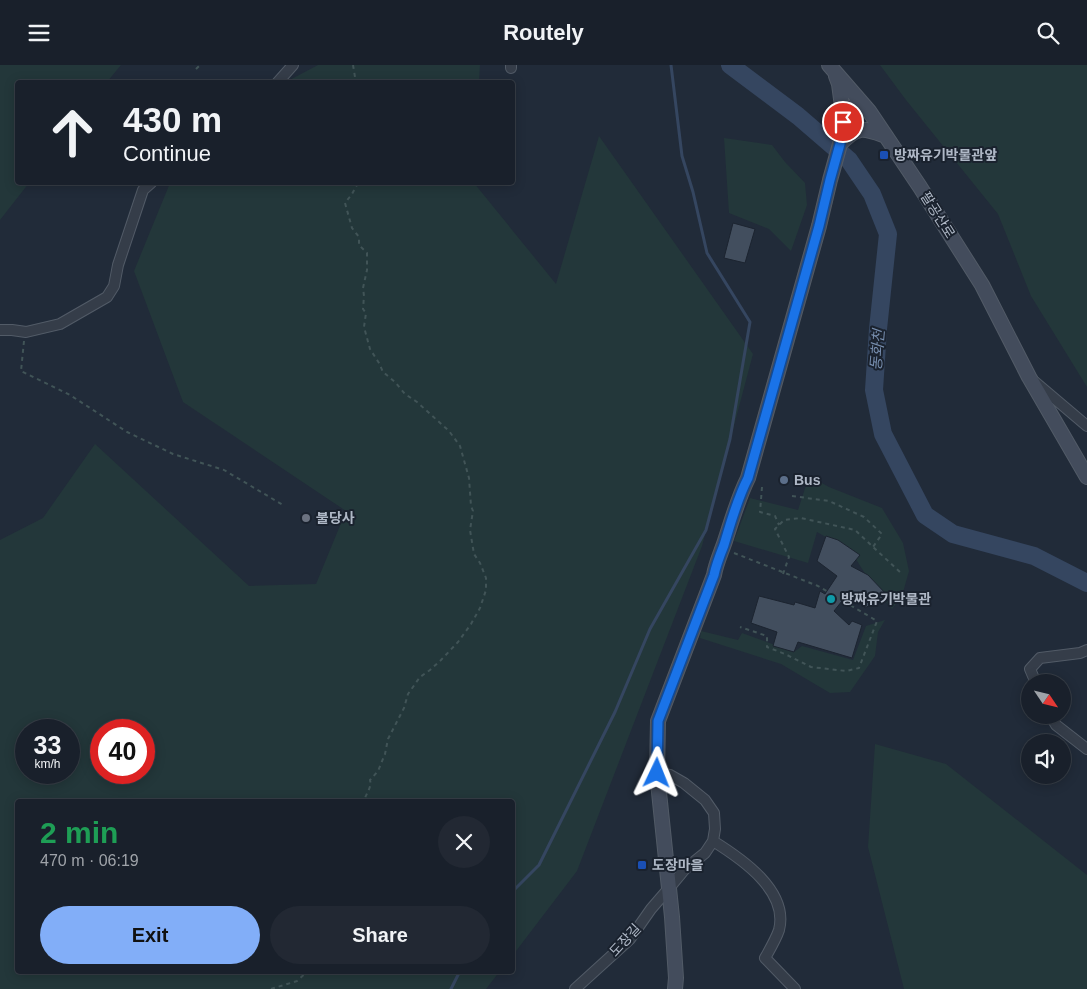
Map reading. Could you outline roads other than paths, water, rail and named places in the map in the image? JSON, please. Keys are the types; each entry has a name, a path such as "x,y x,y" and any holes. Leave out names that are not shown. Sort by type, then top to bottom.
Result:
{"street":[{"path":"280,80 293,65"},
{"path":"831,67 840,84 847,123"},
{"name":"팔공산로","path":"831,67 862,103 886,136 982,285 1029,377 1087,477"},
{"path":"675,989 676,978 670,887 657,773 658,721 714,575 740,495 748,478 817,235 830,180 847,123 848,109 862,103"},
{"path":"847,123 862,130 886,136"},
{"path":"0,330 26,332 60,324 107,297 114,286 118,265 142,190 148,185"},
{"name":"팔공산로","path":"1029,377 1087,426"},
{"path":"1032,674 1030,669 1040,658 1080,653 1087,650"},
{"path":"1055,724 1087,749"},
{"path":"657,773 670,775 684,783 705,800 714,813 715,829 713,841 762,878 773,893 780,915 779,931 765,958 795,989"},
{"name":"도장길","path":"574,989 630,939 651,909 685,869 705,853 713,841"}],"waterway":[{"path":"515,889 539,865 615,712 650,629 706,530 730,439 750,322 707,253 693,192 682,156 671,65"},
{"name":"동화천","path":"730,65 798,116 849,160 872,194 888,234 874,390 883,434 925,515 953,534 1034,556 1087,583"},
{"path":"451,989 458,974"}],"place":[{"name":"방짜유기박물관앞","path":"884,155"},
{"name":"Bus","path":"784,480"},
{"name":"불당사","path":"306,518"},
{"name":"방짜유기박물관","path":"831,599"},
{"name":"도장마을","path":"642,865"}]}
